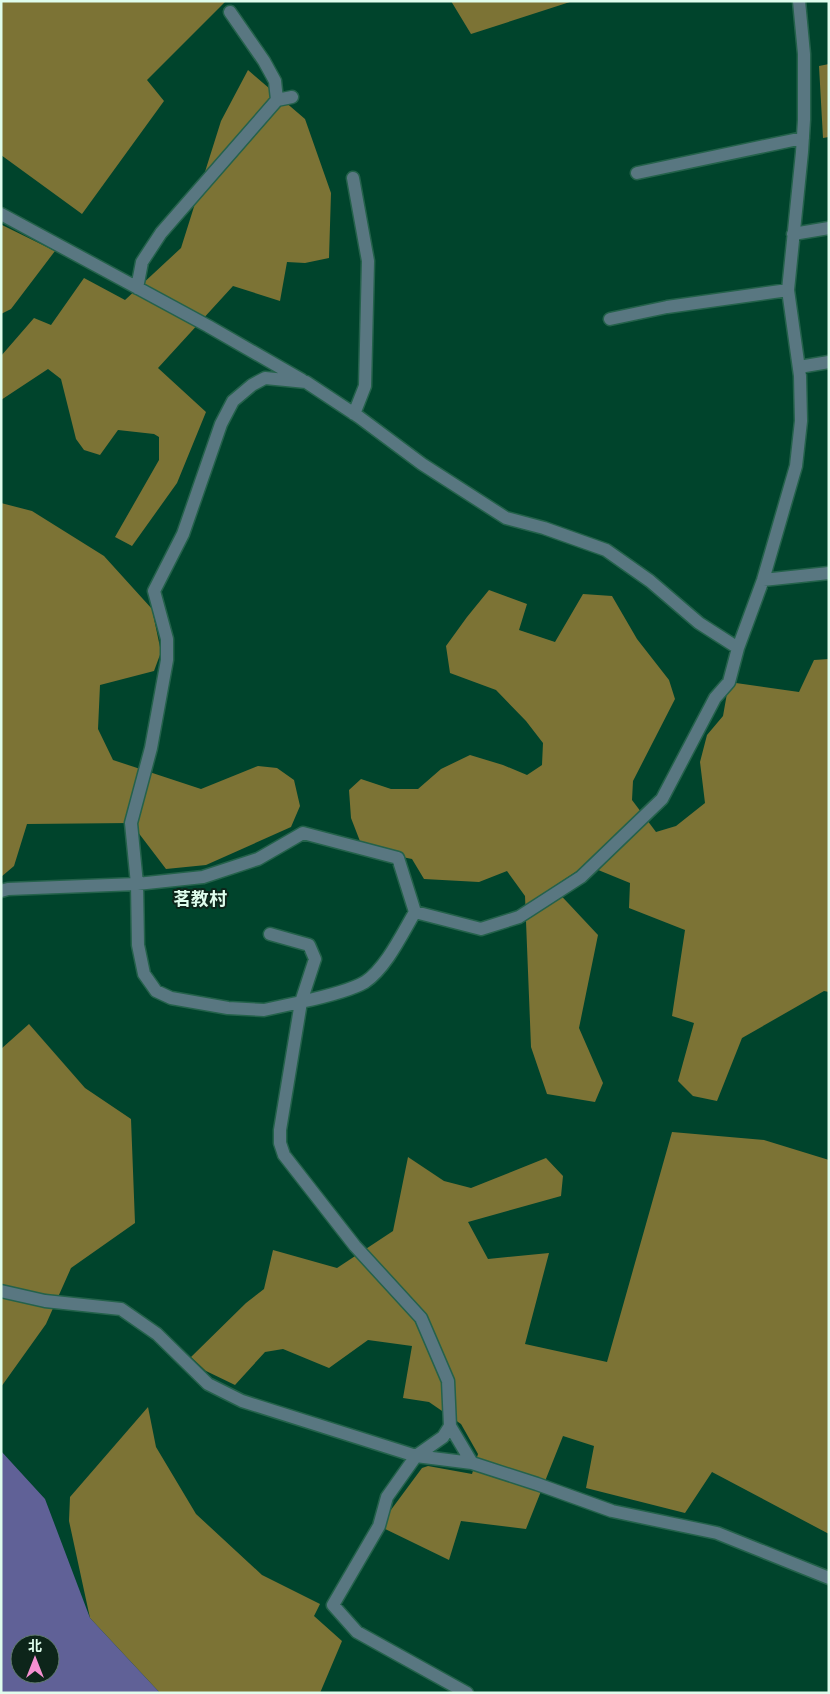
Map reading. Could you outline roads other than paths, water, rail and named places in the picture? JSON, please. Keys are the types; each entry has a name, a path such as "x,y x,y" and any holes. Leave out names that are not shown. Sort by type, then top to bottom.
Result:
{"street":[{"path":"415,912 481,929 519,917 581,877 662,799 715,698 729,682 738,648 763,580 796,466 801,422 799,367 788,290 803,138 804,54 798,1"},
{"path":"230,12 264,61 275,81 277,100"},
{"path":"137,288 142,262 161,233 277,100 292,98"},
{"path":"637,173 803,138"},
{"path":"353,178 368,261 365,386 354,414"},
{"path":"1,214 208,326 306,382 354,414 422,464 506,518 544,528 606,550 650,581 699,623 738,648"},
{"path":"794,234 829,228"},
{"path":"610,319 667,307 788,290"},
{"path":"799,367 829,362"},
{"path":"1,891 8,889 137,884 203,877 258,859 302,833 398,858 415,912 386,961 364,982 334,994 264,1010 228,1008 171,998 156,991 144,974 138,945 137,884 132,823 151,748 167,660 167,639 154,591 183,534 221,424 233,401 252,385 265,378 306,382"},
{"path":"763,580 829,573"},
{"path":"270,934 309,945 315,959 301,1002 280,1130 280,1143 284,1155 355,1246 421,1318 448,1381 450,1426 472,1463"},
{"path":"1,1291 45,1301 121,1309 156,1334 208,1384 242,1401 416,1456 472,1463 612,1511 717,1533 829,1578"},
{"path":"450,1426 443,1437 416,1456 387,1497 379,1526 333,1605 357,1632 467,1693"}],"water":[{"path":"1,1451 45,1499 90,1618 160,1693 1,1693"}],"district":[{"name":"茗教村","path":"200,899"}]}
